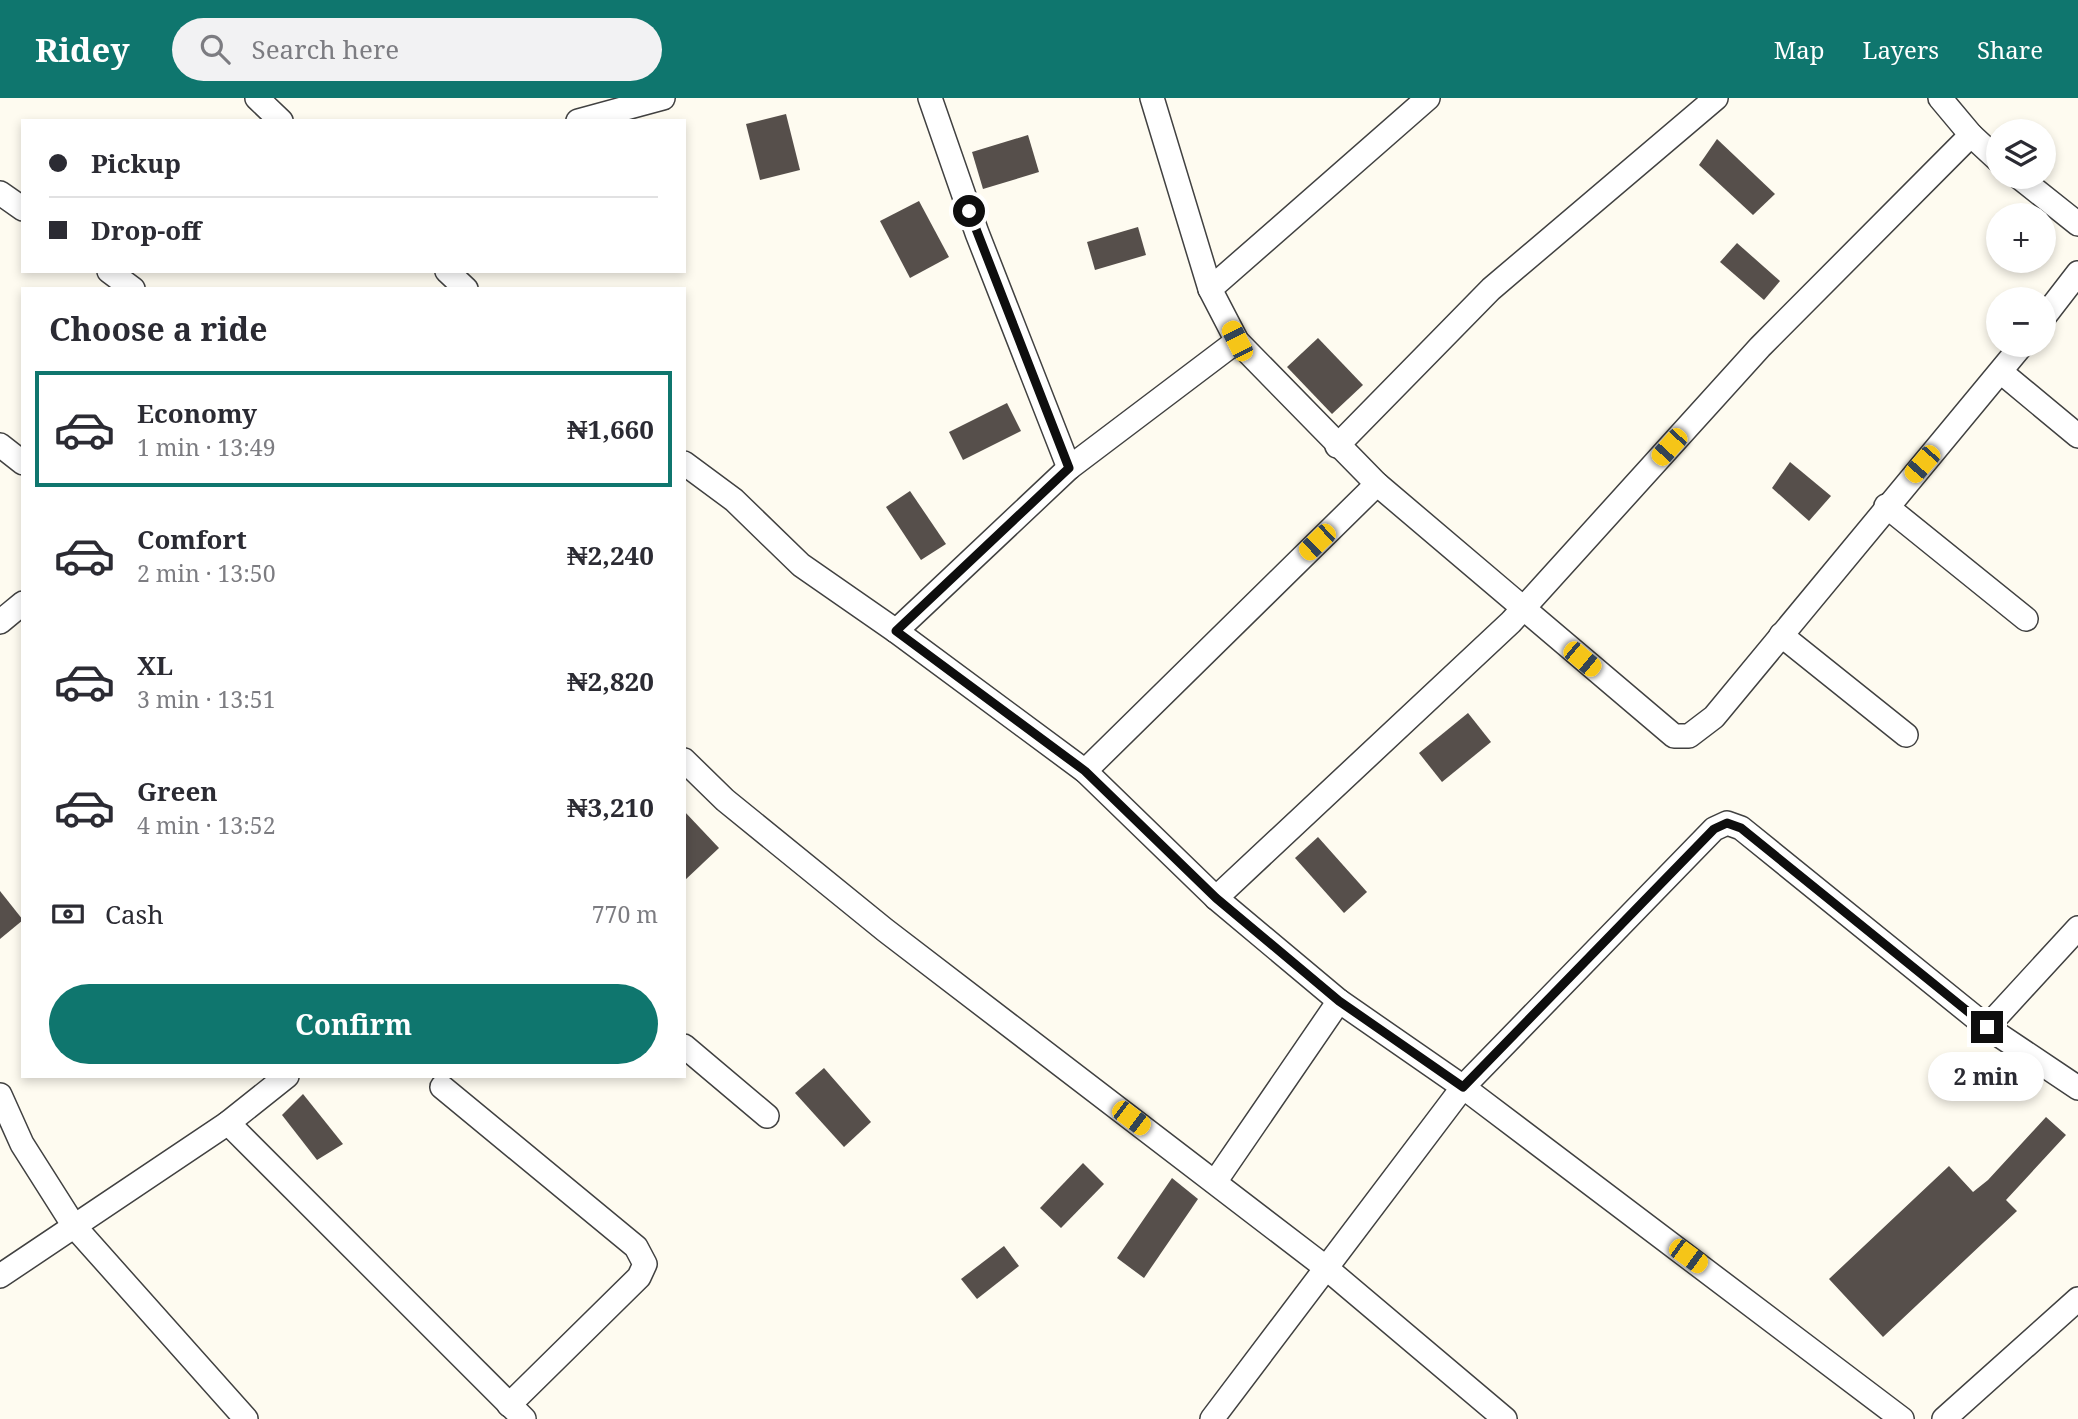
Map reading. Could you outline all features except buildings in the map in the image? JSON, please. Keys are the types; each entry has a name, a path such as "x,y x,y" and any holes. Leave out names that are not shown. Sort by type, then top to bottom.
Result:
{"street":[{"path":"257,98 279,119"},
{"path":"585,119 663,98"},
{"path":"930,98 977,233 1069,468"},
{"path":"1152,98 1210,289 1237,341 1377,484 1674,736 1689,736 1714,717 1886,506 2013,357"},
{"path":"1210,289 1428,98"},
{"path":"1338,446 1491,289 1716,98"},
{"path":"1940,98 1986,149"},
{"path":"1216,898 1522,609 1760,347 1971,135"},
{"path":"2034,189 2078,224"},
{"path":"0,193 21,208"},
{"path":"112,273 130,287"},
{"path":"449,273 464,287"},
{"path":"2056,301 2078,273"},
{"path":"896,631 1069,468 1237,341"},
{"path":"2001,372 2078,436"},
{"path":"0,445 21,461"},
{"path":"686,464 734,500 802,565 1085,771 1216,898 1339,1001 1463,1087 1902,1419"},
{"path":"1085,771 1377,484"},
{"path":"1886,506 2026,619"},
{"path":"0,622 21,605"},
{"path":"1781,635 1906,735"},
{"path":"686,762 725,800 885,930 1325,1267 1505,1419"},
{"path":"1212,1419 1463,1087 1714,829 1727,823 1741,828 1987,1027 2078,1088"},
{"path":"1987,1027 2078,928"},
{"path":"1215,1182 1339,1001"},
{"path":"686,1048 767,1116"},
{"path":"0,1276 228,1123 284,1078"},
{"path":"228,1123 516,1412 639,1277 645,1264 636,1248 442,1087"},
{"path":"0,1094 22,1144 74,1226 246,1419"},
{"path":"1944,1419 2078,1299"}],"route":[{"path":"969,211 1069,468 896,631 1085,771 1216,898 1339,1001 1463,1087 1714,829 1727,823 1741,828 1987,1027"}]}
